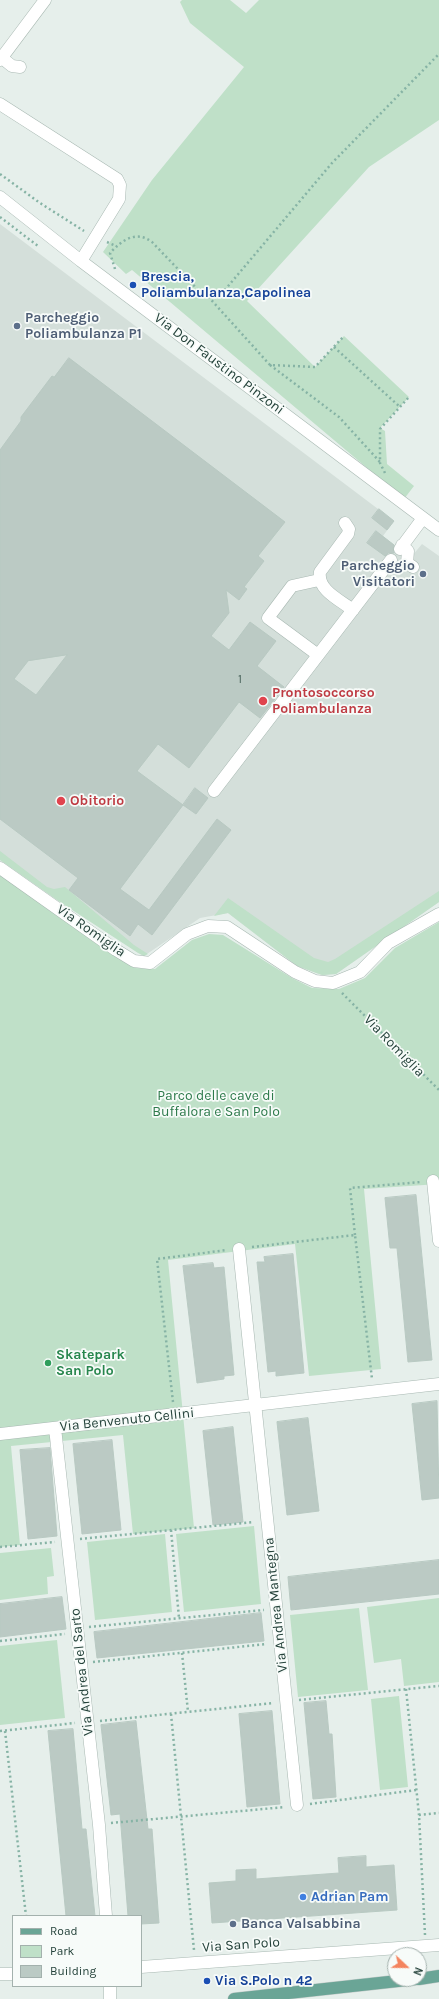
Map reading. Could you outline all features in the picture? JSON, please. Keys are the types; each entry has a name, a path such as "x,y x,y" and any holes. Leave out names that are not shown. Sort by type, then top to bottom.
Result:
{"main road":[{"path":"427,1978 439,1976"},
{"path":"234,1999 387,1982"}],"street":[{"path":"20,67 12,66 1,59 45,0"},
{"path":"0,104 116,179 120,185 119,199 81,261"},
{"name":"Via Don Faustino Pinzoni","path":"0,197 81,261 439,530"},
{"path":"413,567 407,563 408,551 401,547 423,518"},
{"path":"345,523 349,529 348,534 320,572 318,580 321,586 353,610"},
{"path":"214,791 390,560"},
{"path":"318,580 292,586 268,618 318,655"},
{"name":"Via Romiglia","path":"0,868 110,946 134,961 150,963 187,934 208,926 226,928 295,972 315,981 333,983"},
{"path":"333,983 360,972 388,943 439,914"},
{"path":"433,1181 439,1241"},
{"path":"239,1249 254,1405"},
{"name":"Via Benvenuto Cellini","path":"0,1434 439,1384"},
{"name":"Via Andrea Mantegna","path":"254,1405 297,1805"},
{"name":"Via Andrea del Sarto","path":"55,1428 99,1825 106,1915"},
{"name":"Via San Polo","path":"142,1967 439,1945"},
{"path":"0,1974 12,1974"},
{"path":"110,1987 110,1999"}],"path":[{"path":"118,272 113,267 110,253 116,246 131,237 142,237 147,239 200,292 205,293 224,291 332,163 439,54"},
{"path":"0,174 68,221 96,237 116,246"},
{"path":"205,293 270,365 339,417 380,463 386,476"},
{"path":"270,365 315,367 344,336"},
{"path":"334,347 400,407"},
{"path":"380,463 380,428 409,397"},
{"name":"Via Romiglia","path":"333,983 439,1090"},
{"path":"373,1392 350,1188 433,1181"},
{"path":"175,1414 157,1259 355,1235"},
{"path":"0,1547 267,1521"},
{"path":"171,1530 179,1618"},
{"path":"0,1641 179,1618 276,1609"},
{"path":"81,1663 280,1642"},
{"path":"182,1653 188,1712"},
{"path":"0,1731 439,1686"},
{"path":"406,1689 419,1816 426,1946"},
{"path":"171,1714 195,1964"},
{"path":"5,1731 26,1915"},
{"path":"419,1816 439,1813"},
{"path":"99,1825 180,1817"}],"shaded area":[{"path":"0,224 394,521 383,536 405,553 397,565 402,568 422,544 439,556 439,902 336,974 322,975 297,966 228,913 200,918 144,956 57,900 0,860"}],"green space":[{"path":"182,0 230,0 246,13 259,0 439,0 439,120 369,167 247,301 315,367 344,336 409,397 380,428 385,431 387,464 414,486 404,499 132,270 126,274 103,252 152,180 244,67 190,23 180,2"},
{"path":"0,851 47,887 54,889 65,887 134,945 148,954 144,956 138,953 57,900 0,860"},
{"name":"Parco delle cave di Buffalora e San Polo","path":"0,875 113,955 135,968 155,969 192,940 209,934 223,935 292,978 312,988 339,989 365,978 395,948 439,922 439,1184 364,1189 381,1369 309,1376 295,1244 168,1260 194,1528 133,1534 123,1435 11,1446 20,1545 0,1547"},
{"path":"439,891 439,902 336,974 322,975 297,966 228,913 214,916 228,898 314,958 328,962 335,959"},
{"path":"254,1526 261,1604 184,1612 176,1534"},
{"path":"165,1534 172,1612 95,1620 87,1542"},
{"path":"51,1548 54,1576 47,1577 48,1594 0,1600 0,1553"},
{"path":"439,1598 439,1682 404,1686 401,1659 374,1663 367,1607"},
{"path":"359,1608 368,1690 298,1697 290,1615"},
{"path":"57,1640 65,1718 0,1725 0,1646"},
{"path":"399,1696 408,1787 380,1790 371,1699"}],"building":[{"path":"69,358 285,522 258,556 264,561 244,587 247,589 239,600 226,590 229,613 211,636 229,650 250,622 276,641 257,666 284,687 260,718 239,702 189,768 158,744 137,771 183,805 120,889 149,910 217,819 231,830 152,935 138,924 130,936 69,890 78,878 0,819 0,450 21,421 21,417 52,376 54,377","holes":["67,655 36,695 14,679 28,661"]},
{"path":"379,509 394,521 387,530 372,518"},
{"path":"376,531 394,545 394,553 388,553 385,556 367,543"},
{"path":"195,788 208,798 196,814 183,805"},
{"path":"416,1195 432,1360 408,1362 397,1248 390,1248 385,1198"},
{"path":"293,1254 304,1373 276,1376 276,1371 268,1372 257,1262 265,1262 264,1257"},
{"path":"213,1263 214,1268 224,1267 234,1375 224,1376 224,1379 197,1383 183,1266"},
{"path":"437,1401 439,1498 422,1500 412,1404"},
{"path":"308,1418 319,1511 287,1515 277,1422"},
{"path":"233,1427 243,1522 213,1525 203,1431"},
{"path":"112,1440 121,1530 82,1534 73,1444"},
{"path":"50,1448 57,1536 28,1539 20,1450"},
{"path":"439,1560 439,1594 291,1610 288,1577"},
{"path":"62,1597 66,1629 0,1637 0,1604"},
{"path":"261,1613 264,1641 97,1658 94,1632"},
{"path":"326,1701 329,1734 332,1734 336,1797 313,1799 304,1703"},
{"path":"272,1711 280,1804 247,1807 239,1714"},
{"path":"136,1721 148,1829 152,1829 159,1923 142,1924 142,1915 128,1915 120,1814 111,1815 101,1725"},
{"path":"73,1729 82,1829 86,1829 95,1915 66,1915 48,1731"},
{"name":"Adrian Pam","path":"366,1856 366,1867 394,1865 397,1910 212,1923 209,1883 236,1881 236,1870 256,1869 256,1879 339,1873 338,1858"}],"place":[{"name":"Brescia, Poliambulanza,Capolinea","path":"133,285"},
{"name":"Parcheggio Poliambulanza P1","path":"17,326"},
{"name":"Parcheggio Visitatori","path":"423,574"},
{"name":"Prontosoccorso Poliambulanza","path":"263,701"},
{"name":"Obitorio","path":"61,801"},
{"name":"Skatepark San Polo","path":"48,1363"},
{"name":"Adrian Pam","path":"303,1897"},
{"name":"Banca Valsabbina","path":"233,1924"},
{"name":"Via S.Polo n 42","path":"207,1981"}]}
